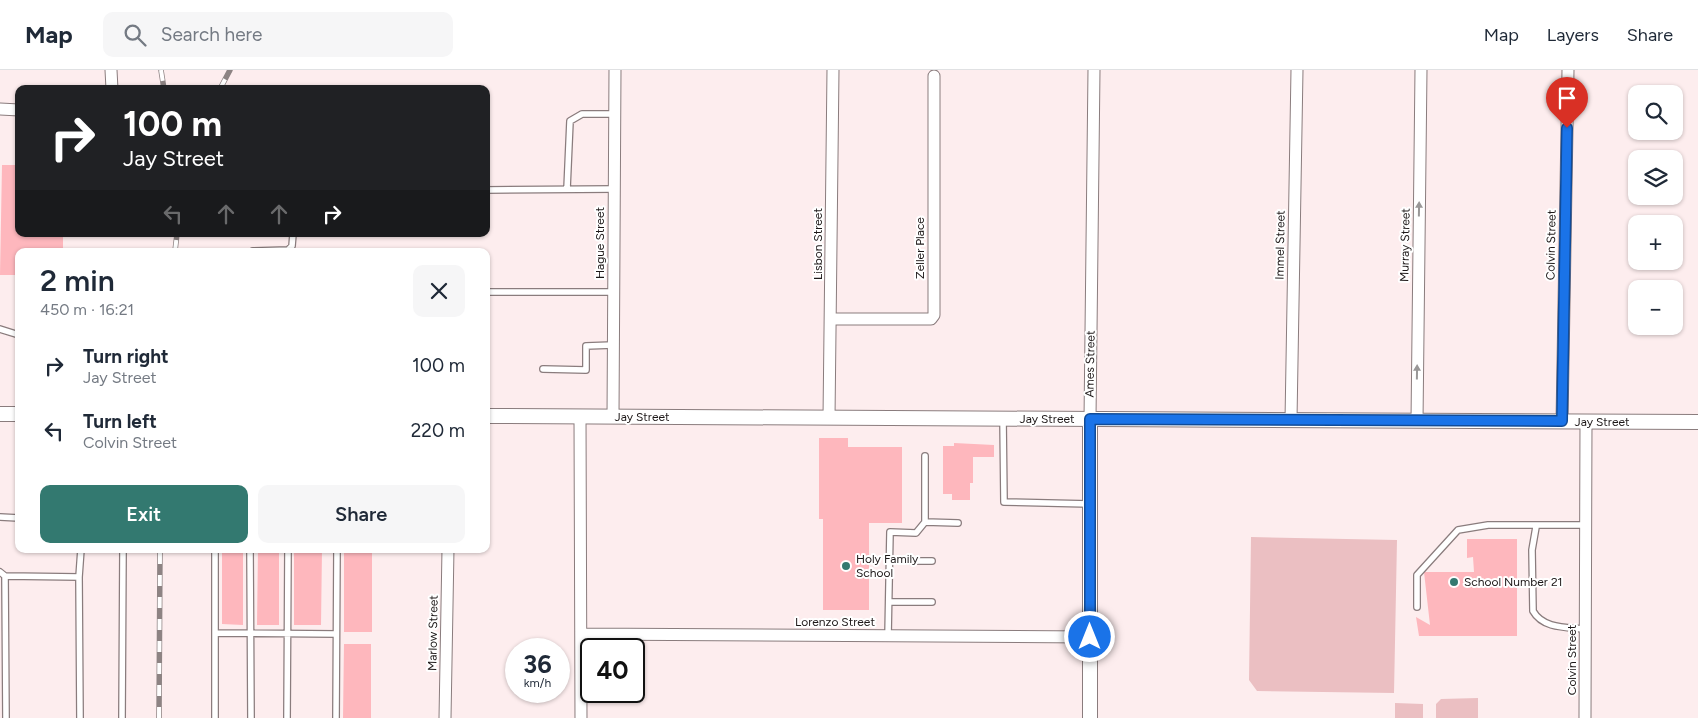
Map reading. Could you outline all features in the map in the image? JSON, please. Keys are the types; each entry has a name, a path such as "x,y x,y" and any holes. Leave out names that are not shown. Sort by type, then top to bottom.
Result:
{"street":[{"path":"111,70 112,85"},
{"name":"Hague Street","path":"613,417 615,70"},
{"name":"Lisbon Street","path":"829,418 833,70"},
{"name":"Ames Street","path":"1090,718 1090,419 1094,70"},
{"name":"Immel Street","path":"1291,420 1297,70"},
{"name":"Murray Street","path":"1417,421 1421,70"},
{"name":"Colvin Street","path":"1562,421 1568,70"},
{"name":"Zeller Place","path":"831,319 931,319 934,315 934,76"},
{"path":"0,110 15,110"},
{"path":"0,414 15,414"},
{"name":"Jay Street","path":"490,416 1698,422"},
{"path":"580,417 581,718"},
{"name":"Colvin Street","path":"1585,718 1586,422"},
{"name":"Marlow Street","path":"445,718 448,553"},
{"name":"Lorenzo Street","path":"581,634 1090,637"}],"lane":[{"path":"566,189 570,121 582,114 615,114"},
{"path":"490,190 614,189"},
{"path":"490,292 614,292"},
{"path":"0,328 15,334"},
{"path":"543,369 586,370 586,346 613,345"},
{"path":"1003,419 1004,502 1090,504"},
{"path":"888,636 890,532 916,533 924,522 925,456"},
{"path":"0,517 15,518"},
{"path":"924,522 958,523"},
{"path":"1417,607 1417,575 1458,530 1488,525 1586,525"},
{"path":"1536,526 1532,550 1533,611 1536,617 1554,626 1585,629"},
{"path":"80,718 79,577 81,553"},
{"path":"122,718 123,553"},
{"path":"215,553 215,718"},
{"path":"250,553 251,718"},
{"path":"287,718 288,553"},
{"path":"336,718 337,553"},
{"path":"890,560 932,561"},
{"path":"6,718 2,574 79,577"},
{"path":"889,602 932,602"},
{"path":"215,633 336,634"}],"shaded area":[{"path":"1251,537 1397,540 1394,693 1257,691 1249,680"},
{"path":"1478,698 1478,718 1436,718 1436,704 1441,699"},
{"path":"1395,703 1423,704 1423,718 1395,718"}],"building":[{"path":"2,165 15,165 15,237 63,237 63,248 15,248 15,275 0,275"},
{"name":"Holy Family School","path":"819,438 848,438 848,447 902,447 902,523 869,523 869,610 823,610 823,519 819,519"},
{"path":"954,443 994,445 994,457 973,457 973,483 970,483 970,500 952,500 952,494 943,494 943,446 954,446"},
{"path":"1467,539 1517,539 1517,636 1419,636 1416,617 1430,625 1424,572 1474,572 1473,557 1467,558"},
{"path":"222,553 243,553 243,625 222,624"},
{"path":"258,553 279,553 279,625 257,625"},
{"path":"294,553 322,553 321,625 294,625"},
{"path":"344,553 372,553 372,632 344,632"},
{"path":"344,644 371,644 371,718 343,718"}],"railway":[{"path":"161,70 163,85"},
{"path":"222,85 230,70"},
{"path":"175,248 177,237"},
{"path":"159,718 160,553"}],"place":[{"name":"Holy Family School","path":"846,566"},
{"name":"School Number 21","path":"1454,582"}],"route":[{"path":"1090,637 1090,419 1562,421 1567,128"}]}
